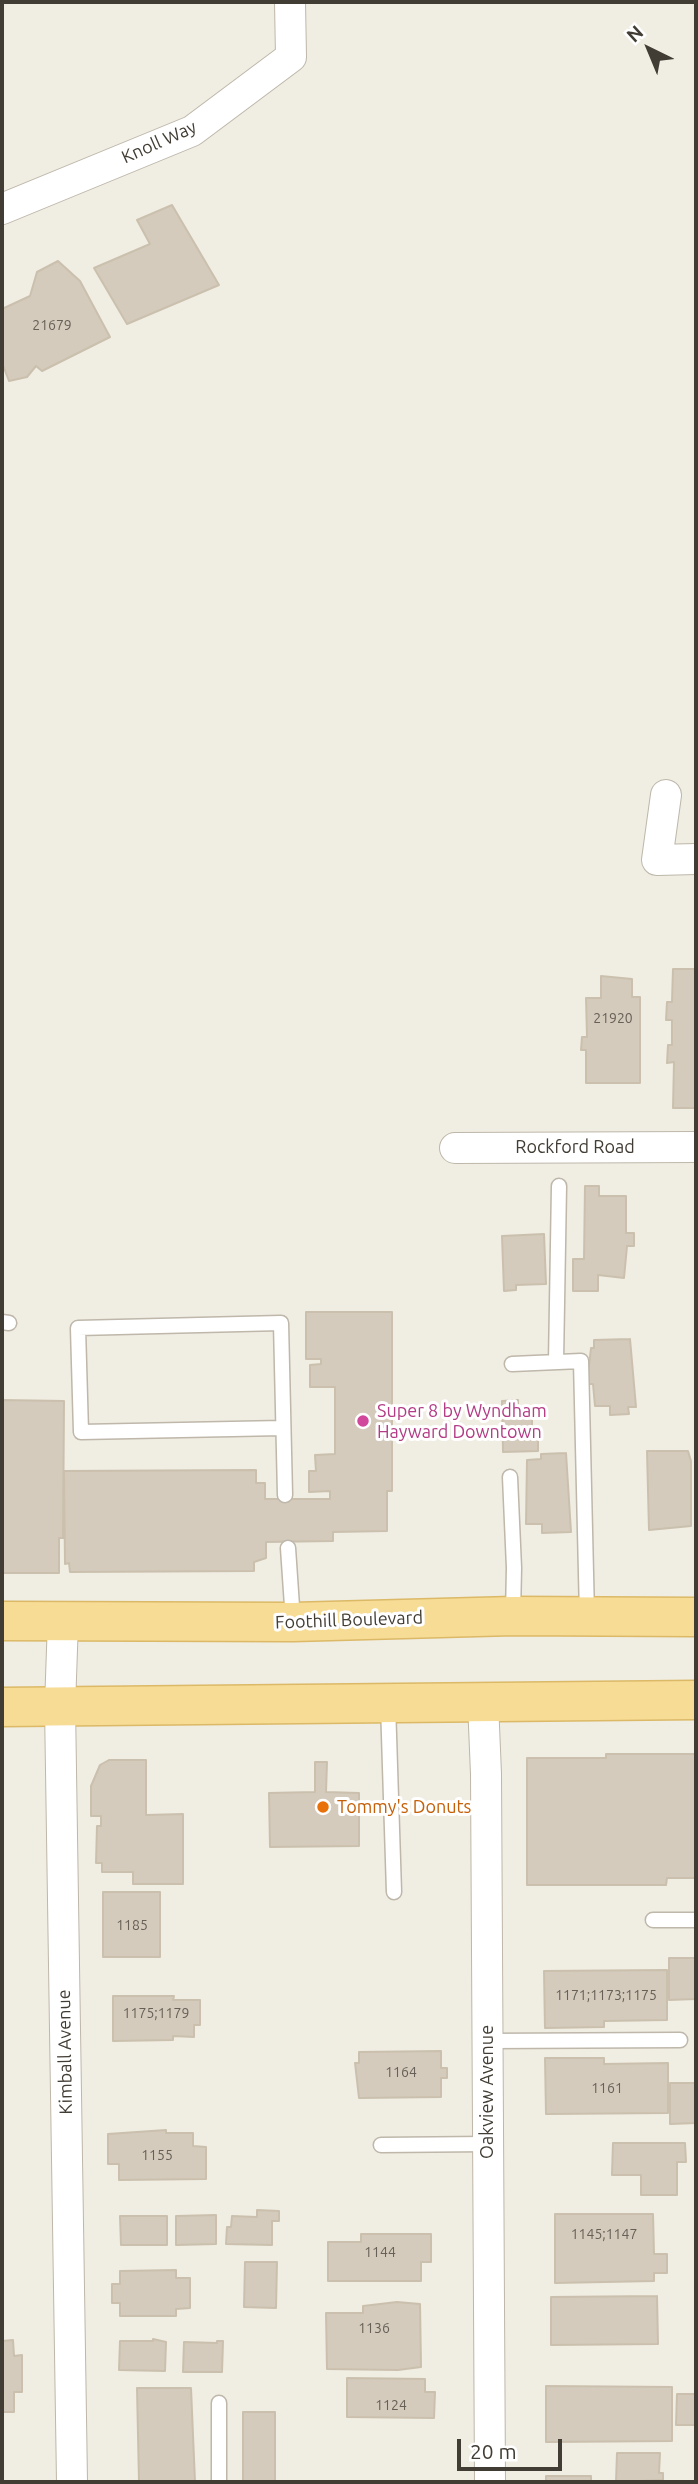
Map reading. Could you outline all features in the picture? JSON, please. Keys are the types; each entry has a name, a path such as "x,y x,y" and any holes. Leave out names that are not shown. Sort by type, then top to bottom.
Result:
{"main road":[{"name":"Foothill Boulevard","path":"2,1621 293,1622 513,1616 696,1617"},
{"path":"2,1707 696,1700"}],"street":[{"name":"Knoll Way","path":"2,209 192,131 291,57 290,2"},
{"path":"666,795 657,860 696,859"},
{"name":"Rockford Road","path":"455,1147 696,1147"},
{"name":"Kimball Avenue","path":"63,1621 60,1706 72,2482"},
{"name":"Oakview Avenue","path":"483,1702 490,2482"}],"lane":[{"path":"556,1362 559,1186"},
{"path":"282,1428 81,1432 78,1328 281,1324 285,1495"},
{"path":"512,1364 581,1361 587,1617"},
{"path":"510,1477 513,1616"},
{"path":"288,1548 293,1622"},
{"path":"388,1702 394,1892"},
{"path":"653,1920 696,1920"},
{"path":"487,2041 680,2039"},
{"path":"381,2145 487,2144"},
{"path":"219,2403 219,2482"}],"building":[{"path":"172,205 219,285 127,324 94,268 150,244 137,220"},
{"path":"58,261 80,281 110,337 42,371 36,366 27,377 9,381 2,363 2,309 30,296 37,272"},
{"path":"673,969 696,969 696,1108 673,1108 674,1062 667,1063 668,1045 672,1045 672,1020 666,1020 667,1002 672,1002"},
{"path":"601,976 632,979 632,997 640,997 640,1083 586,1083 586,1050 581,1050 582,1037 587,1037 586,998 601,998"},
{"path":"585,1186 599,1186 599,1196 626,1196 626,1233 634,1233 634,1246 627,1246 624,1278 598,1275 598,1291 573,1291 573,1259 584,1259"},
{"path":"544,1234 546,1284 516,1285 516,1290 504,1291 502,1236"},
{"name":"Super 8 by Wyndham Hayward Downtown","path":"306,1312 392,1312 392,1491 387,1491 387,1531 333,1532 333,1541 266,1542 266,1558 254,1562 254,1571 70,1572 69,1563 65,1564 64,1471 256,1470 256,1483 265,1483 265,1499 330,1499 330,1491 309,1492 309,1471 316,1471 315,1455 335,1454 335,1387 310,1387 310,1365 321,1364 321,1359 306,1359"},
{"path":"630,1339 636,1407 628,1407 629,1414 610,1415 610,1406 595,1406 593,1384 587,1384 591,1348 594,1348 594,1340"},
{"path":"2,1400 64,1401 63,1538 59,1538 59,1573 2,1573"},
{"path":"518,1400 518,1415 532,1415 532,1436 538,1436 538,1451 503,1452 502,1401"},
{"path":"647,1451 688,1451 691,1461 691,1526 649,1530"},
{"path":"566,1453 571,1532 542,1533 542,1524 526,1524 527,1460 541,1459 541,1454"},
{"path":"606,1754 696,1754 696,1878 667,1878 666,1885 527,1885 527,1758 606,1758"},
{"path":"109,1760 146,1760 146,1815 183,1814 183,1884 133,1884 133,1872 102,1872 102,1863 96,1863 97,1826 101,1826 101,1816 91,1816 91,1786 100,1765"},
{"path":"315,1762 327,1762 326,1792 359,1793 359,1846 270,1847 269,1793 315,1792"},
{"path":"103,1892 160,1892 160,1957 103,1957"},
{"path":"669,1958 696,1958 696,1999 669,2000"},
{"path":"667,1970 667,2020 604,2021 604,2027 545,2028 544,1971"},
{"path":"113,1996 174,1996 173,2000 200,2000 200,2025 194,2025 194,2037 113,2041"},
{"path":"441,2051 441,2068 447,2068 447,2078 441,2078 441,2097 359,2098 355,2063 359,2063 359,2052"},
{"path":"545,2058 604,2058 604,2064 668,2063 668,2113 546,2114"},
{"path":"670,2083 696,2083 696,2123 670,2124"},
{"path":"166,2130 166,2133 193,2133 193,2146 206,2147 206,2179 119,2180 119,2164 108,2164 108,2134"},
{"path":"613,2143 685,2143 686,2162 677,2162 677,2195 641,2195 641,2175 612,2175"},
{"path":"257,2210 279,2211 279,2221 272,2221 272,2245 226,2244 227,2227 231,2227 232,2216 257,2217"},
{"path":"555,2214 653,2214 654,2254 667,2254 667,2273 654,2273 654,2281 555,2283"},
{"path":"216,2215 216,2244 176,2245 176,2216"},
{"path":"120,2216 167,2216 167,2245 121,2245"},
{"path":"361,2234 431,2234 431,2262 421,2262 421,2281 328,2281 328,2242 361,2242"},
{"path":"245,2262 277,2262 276,2308 244,2307"},
{"path":"176,2270 176,2278 190,2278 190,2308 176,2309 176,2316 120,2316 120,2303 112,2303 112,2284 120,2284 120,2271"},
{"path":"657,2296 658,2344 551,2345 551,2297"},
{"path":"397,2302 420,2304 421,2367 398,2370 327,2369 326,2313 363,2313 363,2306"},
{"path":"153,2339 166,2342 165,2371 119,2370 120,2341"},
{"path":"13,2340 14,2356 22,2355 22,2392 14,2392 14,2412 2,2412 2,2341"},
{"path":"223,2341 222,2372 183,2372 184,2342"},
{"path":"347,2378 425,2379 425,2392 435,2392 434,2418 347,2417"},
{"path":"546,2386 672,2387 672,2441 546,2442"},
{"path":"137,2388 191,2388 195,2482 139,2482"},
{"path":"677,2394 695,2394 695,2425 676,2425"},
{"path":"243,2412 275,2412 275,2482 243,2482"},
{"path":"617,2453 660,2453 659,2473 663,2473 663,2480 616,2482"},
{"path":"546,2476 591,2476 591,2482 546,2482"}],"place":[{"name":"Super 8 by Wyndham Hayward Downtown","path":"363,1421"},
{"name":"Tommy's Donuts","path":"323,1807"}]}
